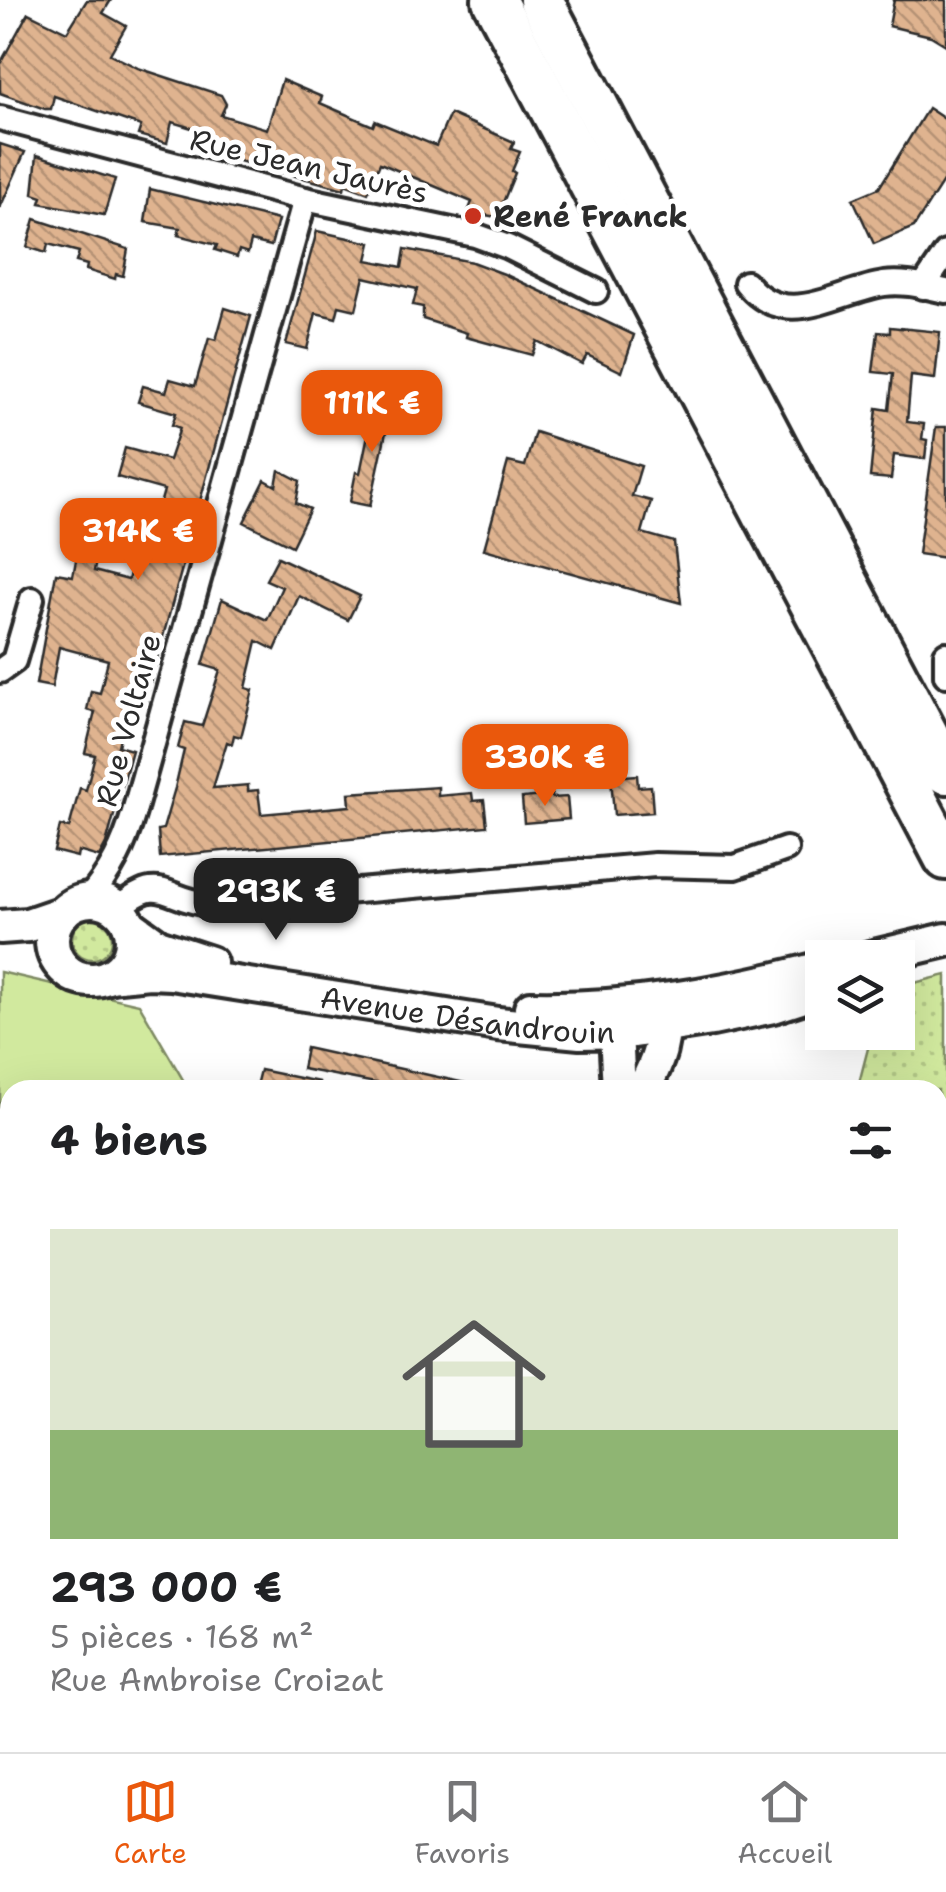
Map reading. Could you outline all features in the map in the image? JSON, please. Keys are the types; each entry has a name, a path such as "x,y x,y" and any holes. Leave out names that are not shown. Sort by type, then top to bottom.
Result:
{"highway":[{"path":"494,0 946,858"},
{"path":"540,0 946,772"},
{"path":"564,0 614,140"}],"main road":[{"path":"0,927 99,912"},
{"path":"59,962 52,937 99,912"},
{"path":"0,945 59,962 82,978 110,976 125,963 131,951 99,912"},
{"name":"Avenue Désandrouin","path":"99,912 148,942 198,960 403,994 619,1019"},
{"name":"Avenue Désandrouin","path":"661,1015 737,989 805,972"},
{"name":"Avenue Désandrouin","path":"110,976 172,973 522,1027 753,1011 805,995"},
{"path":"648,1080 658,1058 661,1015"},
{"path":"619,1019 619,1080"}],"street":[{"name":"Rue Jean Jaurès","path":"0,118 305,200 486,238 596,291"},
{"name":"Rue Voltaire","path":"99,912 104,880 120,852 134,812 305,200"},
{"path":"746,283 771,302 806,308 878,285 894,283 934,289 946,253"},
{"path":"0,671 16,655 32,599"},
{"path":"946,654 946,674"},
{"path":"99,912 154,888 209,904 655,865 735,867 786,849"}],"green space":[{"path":"92,919 106,925 112,939 106,953 92,959 78,953 72,939 78,925"},
{"path":"0,972 139,1004 183,1080 0,1080"},
{"path":"946,975 946,1080 860,1080 868,1050 915,1050 915,983"}],"building":[{"path":"87,0 111,0 103,13 126,26 110,54 138,68 221,95 226,104 221,115 267,129 282,80 322,97 320,103 373,126 375,121 436,146 450,114 514,142 511,149 520,152 497,217 468,212 472,202 380,163 368,193 345,184 344,189 202,151 205,132 172,122 167,143 138,135 141,126 54,96 51,109 45,109 0,93 0,64 28,13 67,32"},
{"path":"894,0 946,0 946,45 931,36 889,26"},
{"path":"928,108 946,120 946,177 914,227 874,244 853,199 879,188"},
{"path":"0,144 25,152 0,208"},
{"path":"37,155 115,179 104,215 40,203 42,197 33,194"},
{"path":"150,189 278,220 271,246 251,241 248,253 239,250 237,257 215,250 217,245 178,235 180,228 145,222"},
{"path":"35,219 128,249 123,276 116,274 115,279 86,270 87,265 76,262 79,252 48,244 46,253 27,247"},
{"path":"317,231 371,243 367,260 402,267 405,249 472,262 504,274 634,335 622,372 587,355 582,364 537,341 532,355 466,337 467,333 423,319 423,307 413,305 417,289 364,277 356,310 339,306 336,318 316,313 307,349 286,344"},
{"path":"225,308 251,316 192,530 183,527 174,558 184,561 144,705 128,701 118,746 132,750 106,844 99,857 78,851 77,857 54,851 60,826 69,828 80,788 86,790 95,755 85,753 95,712 87,710 91,691 100,693 108,660 59,647 52,687 36,684 56,573 73,576 81,534 100,539 94,571 128,580 145,520 155,523 164,490 117,477 125,448 169,460 180,428 172,425 176,413 138,402 143,386 166,392 170,379 195,386 209,338 216,340"},
{"path":"890,327 940,332 935,379 911,376 907,422 924,424 925,459 894,455 891,479 870,477 877,408 889,410 893,374 873,372 878,332 890,333"},
{"path":"375,401 392,405 370,506 350,502"},
{"path":"936,427 946,427 946,558 918,554"},
{"path":"535,432 641,466 632,496 651,501 642,533 674,542 681,603 484,549 508,462 525,466"},
{"path":"279,470 300,481 296,503 310,509 292,546 244,522 265,480 276,486"},
{"path":"278,557 360,596 348,620 299,596 275,650 257,641 246,688 253,690 241,737 234,735 232,744 227,742 213,788 248,785 248,791 258,790 261,814 350,806 349,793 438,787 438,796 472,793 473,801 484,800 487,826 160,857 158,830 163,829 175,788 184,750 178,748 185,722 202,726 220,670 203,665 222,599 267,620 282,587 266,580"},
{"path":"637,775 638,787 651,786 653,812 614,815 611,777"},
{"path":"567,797 569,819 524,823 522,798"},
{"path":"306,1048 451,1080 360,1080 302,1069"},
{"path":"260,1070 309,1080 258,1080"}],"place":[{"name":"René Franck","path":"473,216"}]}
